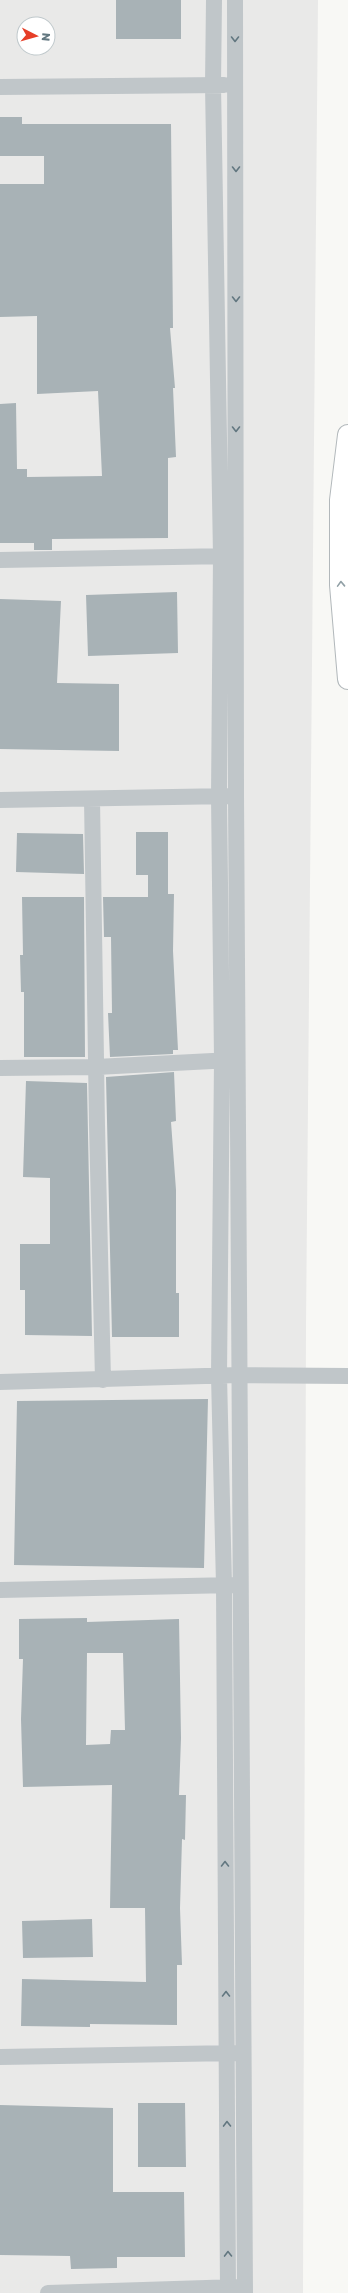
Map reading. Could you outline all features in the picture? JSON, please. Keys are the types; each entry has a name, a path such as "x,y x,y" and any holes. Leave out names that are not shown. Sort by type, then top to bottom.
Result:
{"main road":[{"path":"348,435 340,500 340,585 348,679"}],"street":[{"path":"214,0 213,85 236,795 239,1059 239,1375 232,1585 226,2054 228,2290"},
{"path":"48,2293 244,2290 242,2053 232,1585 219,1376 222,1060 219,796 228,556 236,85 235,0"},
{"path":"0,87 236,85"},
{"path":"0,560 228,556"},
{"path":"0,800 92,800 236,795"},
{"path":"92,800 103,1380"},
{"path":"0,1068 96,1067 239,1059"},
{"path":"0,1382 239,1375 348,1376"},
{"path":"0,1590 232,1585"},
{"path":"0,2057 242,2053"}],"shaded area":[{"path":"0,0 318,0 306,1326 303,2293 0,2293"}],"building":[{"path":"116,0 181,0 181,39 116,39"},
{"path":"0,117 22,117 22,124 171,124 173,328 170,328 175,388 173,388 176,457 168,458 168,538 52,539 52,550 34,550 34,543 0,543 0,404 16,403 17,469 27,469 27,477 102,476 98,391 37,394 37,316 0,317 0,184 44,184 44,156 0,156"},
{"path":"177,592 178,653 88,656 86,595"},
{"path":"0,599 61,601 57,683 119,684 119,751 0,749"},
{"path":"136,832 168,832 168,894 174,894 173,951 178,1050 173,1050 173,1054 110,1057 108,1013 112,1013 111,937 104,937 103,897 148,897 148,875 136,875"},
{"path":"17,833 83,834 84,874 16,872"},
{"path":"22,897 84,897 85,1057 24,1057 24,992 21,992 20,955 23,955"},
{"path":"174,1072 176,1121 171,1122 176,1190 176,1293 179,1293 179,1337 112,1337 106,1077"},
{"path":"26,1081 87,1083 92,1336 25,1335 25,1290 20,1290 20,1244 50,1244 50,1178 23,1177"},
{"path":"208,1399 204,1568 14,1565 17,1401"},
{"path":"87,1618 87,1622 179,1619 181,1738 179,1795 186,1795 185,1840 182,1839 180,1908 182,1965 177,1965 177,2025 90,2024 90,2027 21,2026 22,1979 146,1982 145,1908 110,1908 112,1785 23,1787 21,1719 23,1659 19,1659 19,1619","holes":["87,1653 123,1653 125,1730 111,1730 110,1744 86,1745"]},
{"path":"92,1919 93,1957 23,1958 22,1921"},
{"path":"138,2103 185,2103 186,2167 138,2167"},
{"path":"0,2105 113,2108 113,2192 184,2192 185,2257 117,2257 117,2268 71,2269 70,2256 0,2255"}]}
